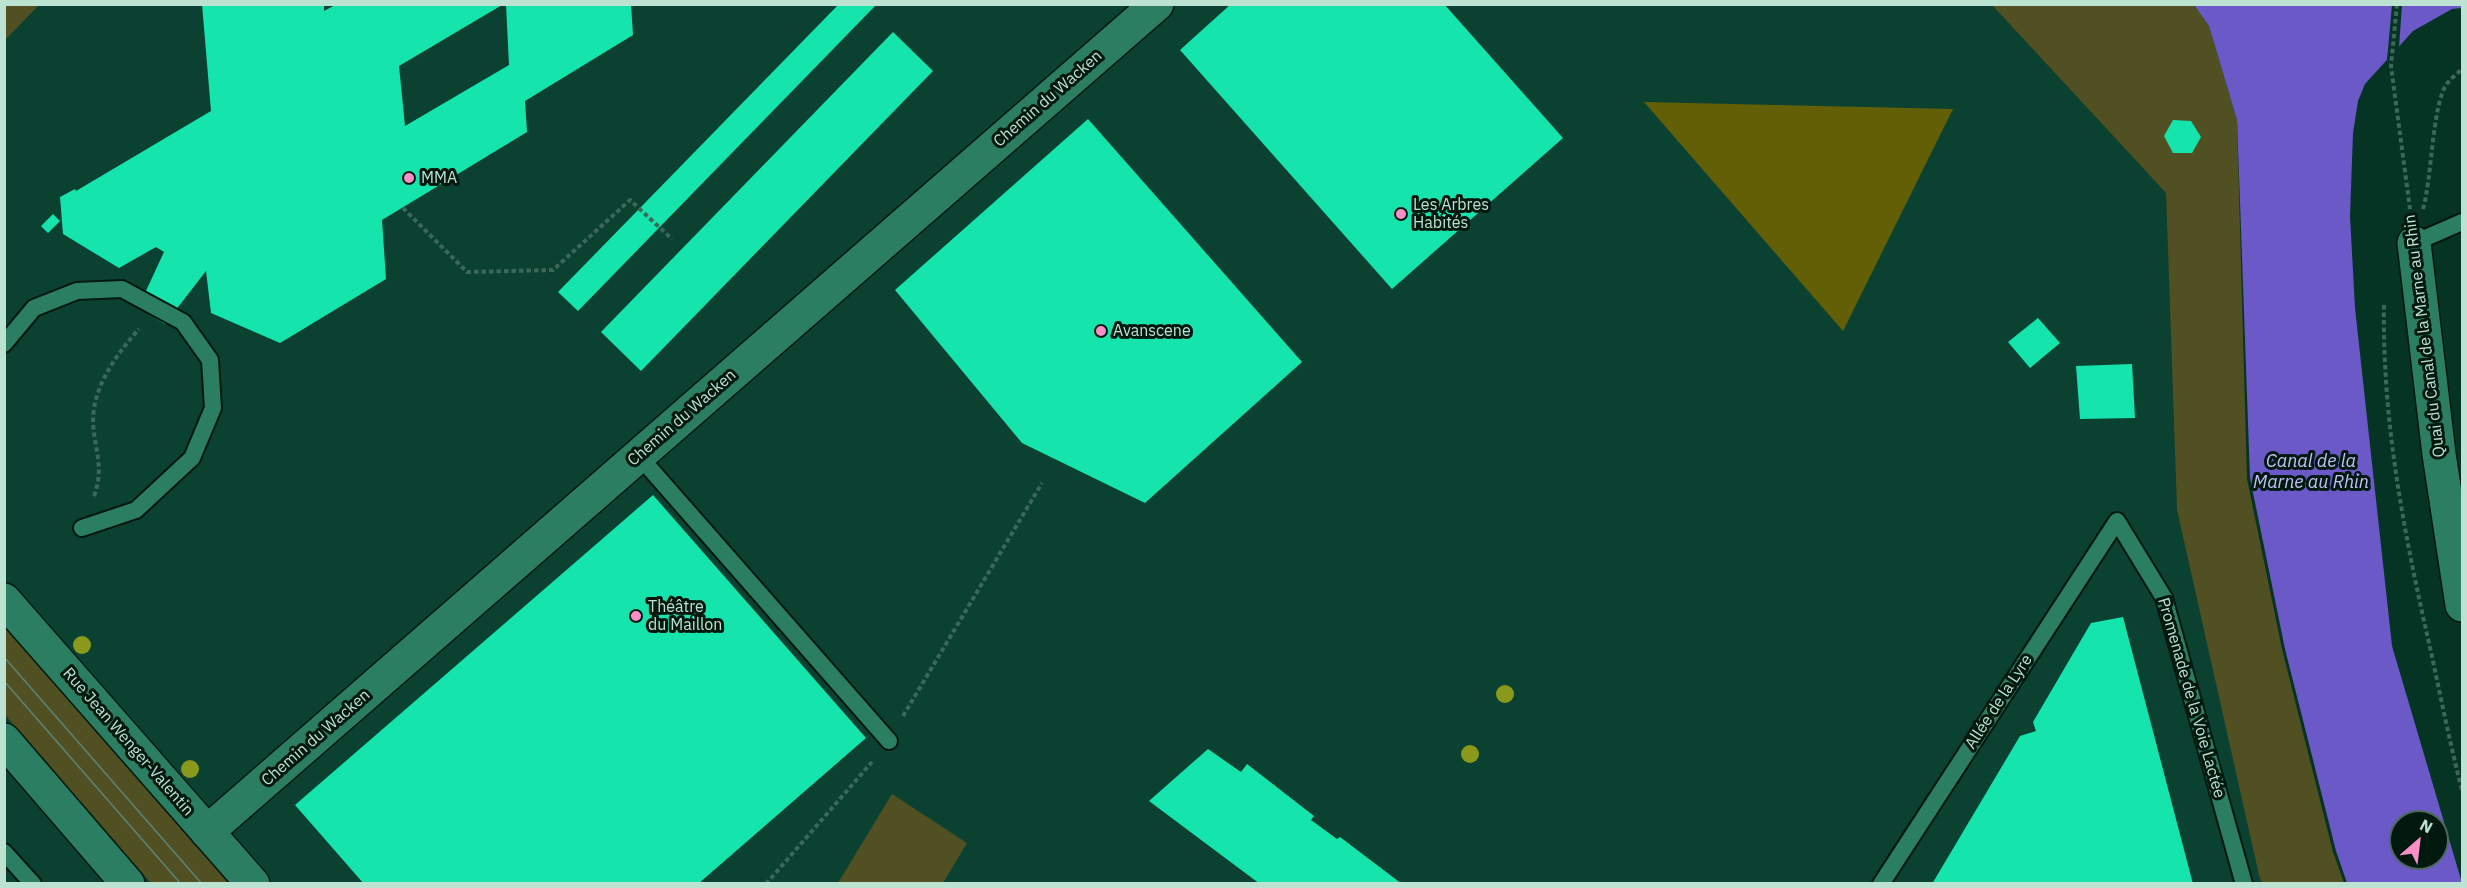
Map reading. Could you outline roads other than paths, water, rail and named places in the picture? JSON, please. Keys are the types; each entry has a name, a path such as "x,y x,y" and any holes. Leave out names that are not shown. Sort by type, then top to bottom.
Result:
{"street":[{"name":"Chemin du Wacken","path":"207,832 1157,4"},
{"name":"Quai du Canal de la Marne au Rhin","path":"2414,243 2439,454 2463,605"},
{"name":"Rue Jean Wenger-Valentin","path":"4,600 253,884"},
{"path":"4,740 128,884"}],"lane":[{"path":"2414,243 2463,222"},
{"path":"4,344 34,309 77,291 122,289 183,322 210,360 213,408 192,458 135,510 82,528"},
{"path":"639,456 889,741"},
{"name":"Allée de la Lyre","path":"1881,884 2117,521"},
{"name":"Promenade de la Voie Lactée","path":"2117,521 2164,598 2244,884"},
{"path":"4,852 33,884"}],"water":[{"name":"Canal de la Marne au Rhin","path":"2194,5 2462,5 2462,8 2452,9 2413,31 2365,84 2358,101 2353,133 2350,216 2355,308 2392,646 2440,810 2389,810 2389,870 2449,870 2449,839 2462,883 2347,883 2336,851 2285,649 2250,478 2237,120 2209,26"}],"tram line":[{"path":"4,657 202,884"},
{"path":"4,681 181,884"}],"place":[{"name":"MMA","path":"409,178"},
{"name":"Les Arbres Habités","path":"1401,214"},
{"name":"Avanscene","path":"1101,331"},
{"name":"Théâtre du Maillon","path":"636,616"}]}
